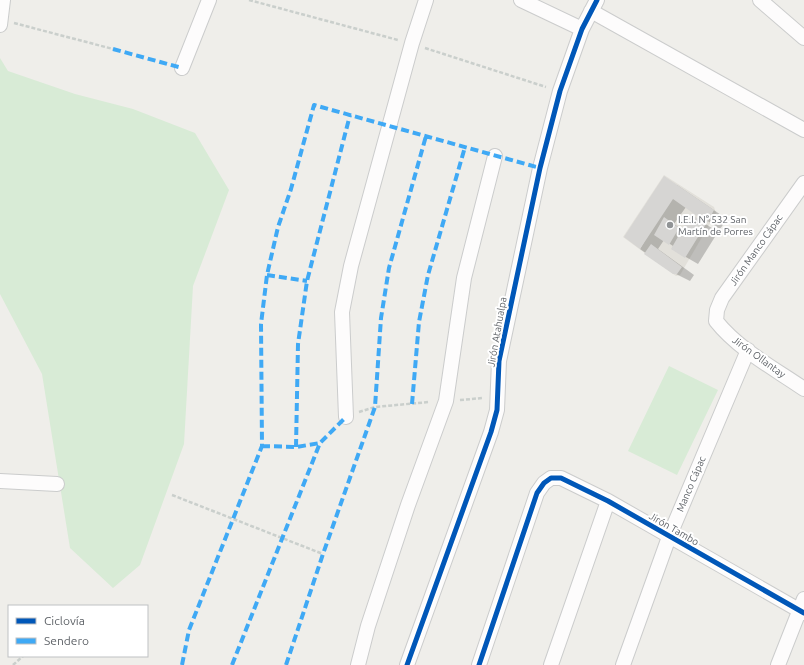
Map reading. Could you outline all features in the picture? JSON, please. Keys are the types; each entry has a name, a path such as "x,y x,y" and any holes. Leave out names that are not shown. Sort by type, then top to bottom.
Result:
{"street":[{"path":"1,23 3,0"},
{"path":"182,68 209,0"},
{"path":"346,417 342,312 351,266 412,43 426,0"},
{"path":"521,0 582,29"},
{"path":"760,0 804,38"},
{"path":"594,6 804,130"},
{"name":"Jirón Atahualpa","path":"407,665 491,432 497,410 499,361 540,168 560,91 582,29 594,6"},
{"path":"358,665 368,626 408,505 446,401 464,278 495,156"},
{"name":"Jirón Manco Cápac","path":"716,321 717,310 722,298 804,182"},
{"name":"Jirón Ollantay","path":"716,321 724,331 748,350 804,389"},
{"name":"Manco Cápac","path":"623,665 669,537 748,350"},
{"name":"Jirón Tambo","path":"479,665 537,493 544,483 551,478 561,478 608,501 669,537 802,608"},
{"path":"0,481 57,484"},
{"path":"551,665 608,501"},
{"path":"778,665 802,608"}],"path":[{"path":"1,23 113,49"},
{"path":"346,417 375,407 498,396"},
{"path":"172,495 323,554"},
{"path":"12,665 22,657"}],"shaded area":[{"name":"I.E.I. N° 532 San Martín de Porres","path":"664,175 714,207 716,213 680,275 676,276 623,237"}],"green space":[{"path":"0,58 8,71 75,94 133,109 195,133 229,190 193,286 184,444 140,565 113,588 70,548 42,374 0,294"},
{"path":"669,366 718,390 677,475 628,451"}],"building":[{"path":"664,176 714,210 707,223 673,199 640,249 624,237"},
{"path":"691,214 706,224 685,258 671,249"},
{"path":"664,217 679,228 669,245 654,235"},
{"path":"651,244 682,267 677,274 673,274 644,254"}],"marked path":[{"path":"113,49 182,68"},
{"path":"182,665 189,630 262,446 261,324 267,275 278,227 291,189 314,105 540,168"},
{"path":"296,447 298,344 307,281 350,115"},
{"path":"286,665 323,554 375,407 381,318 389,268 426,136"},
{"path":"412,404 419,322 428,275 465,147"},
{"path":"267,275 307,281"},
{"path":"232,665 320,443 346,417"},
{"path":"262,446 296,447 320,443"}],"cycle path":[{"path":"407,665 491,432 497,410 499,361 540,168 560,91 582,29 597,0"},
{"path":"479,665 537,493 544,483 551,478 561,478 608,501 804,613"}],"place":[{"name":"I.E.I. N° 532 San Martín de Porres","path":"670,225"}]}
